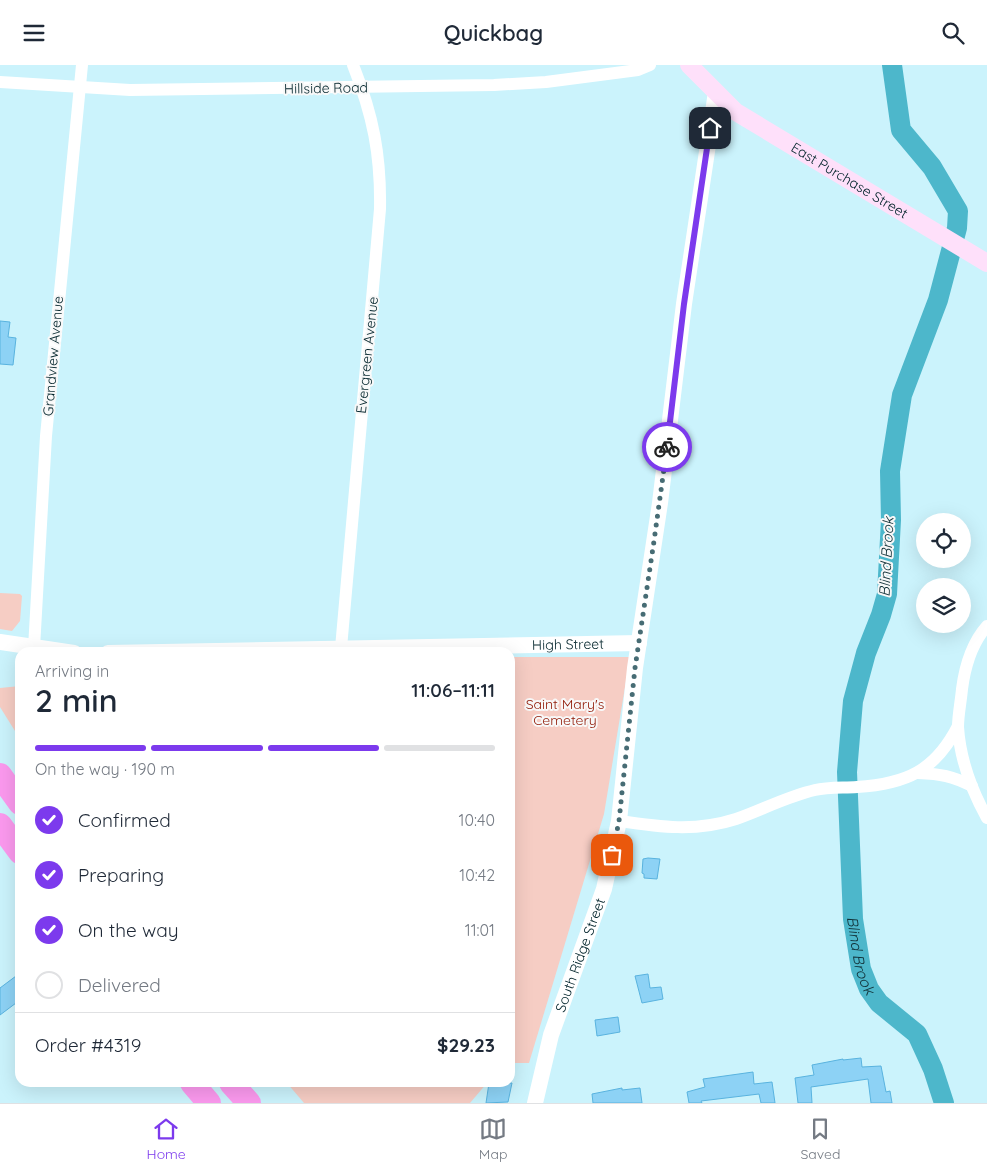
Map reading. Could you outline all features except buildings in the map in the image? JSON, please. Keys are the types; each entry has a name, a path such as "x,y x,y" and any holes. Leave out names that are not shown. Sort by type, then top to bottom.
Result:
{"highway":[{"path":"0,775 15,796"},
{"path":"0,825 15,845"},
{"path":"195,1087 209,1103"},
{"path":"235,1087 249,1103"}],"main road":[{"name":"East Purchase Street","path":"689,65 736,112 987,263"}],"street":[{"name":"Grandview Avenue","path":"34,647 47,426 82,65"},
{"name":"Evergreen Avenue","path":"341,647 380,209 378,151 372,120 353,65"},
{"name":"Hillside Road","path":"0,82 130,90 494,85 546,82 638,69 650,65"},
{"name":"South Ridge Street","path":"535,1103 550,1035 604,889 619,821 625,749 660,503 684,304 716,92"},
{"path":"987,626 973,648 965,668 958,726 966,768 987,818"},
{"path":"0,642 28,647"},
{"name":"High Street","path":"401,647 639,643"},
{"path":"619,821 684,828 713,825 735,819 816,789 887,784 918,773 936,759 950,742 958,726"},
{"path":"918,773 937,773 953,777 972,786"}],"green space":[{"path":"0,593 20,594 22,596 20,621 12,631 0,629"},
{"name":"Saint Mary's Cemetery","path":"515,657 630,657 604,814 529,1063 515,1063"},
{"path":"15,686 15,731 0,707 0,688"},
{"path":"290,1087 484,1087 470,1103 304,1103"}],"waterway":[{"name":"Blind Brook","path":"892,65 901,130 932,167 958,211 957,228 938,300 902,395 890,471 891,520 887,594 866,653 853,701 847,772 853,919 861,969 869,989 879,1003 917,1034 933,1069 944,1103"}],"way so far":[{"path":"612,855 619,821 625,749 635,668 644,617 667,447"}],"route":[{"path":"667,447 684,304 710,128"}]}
